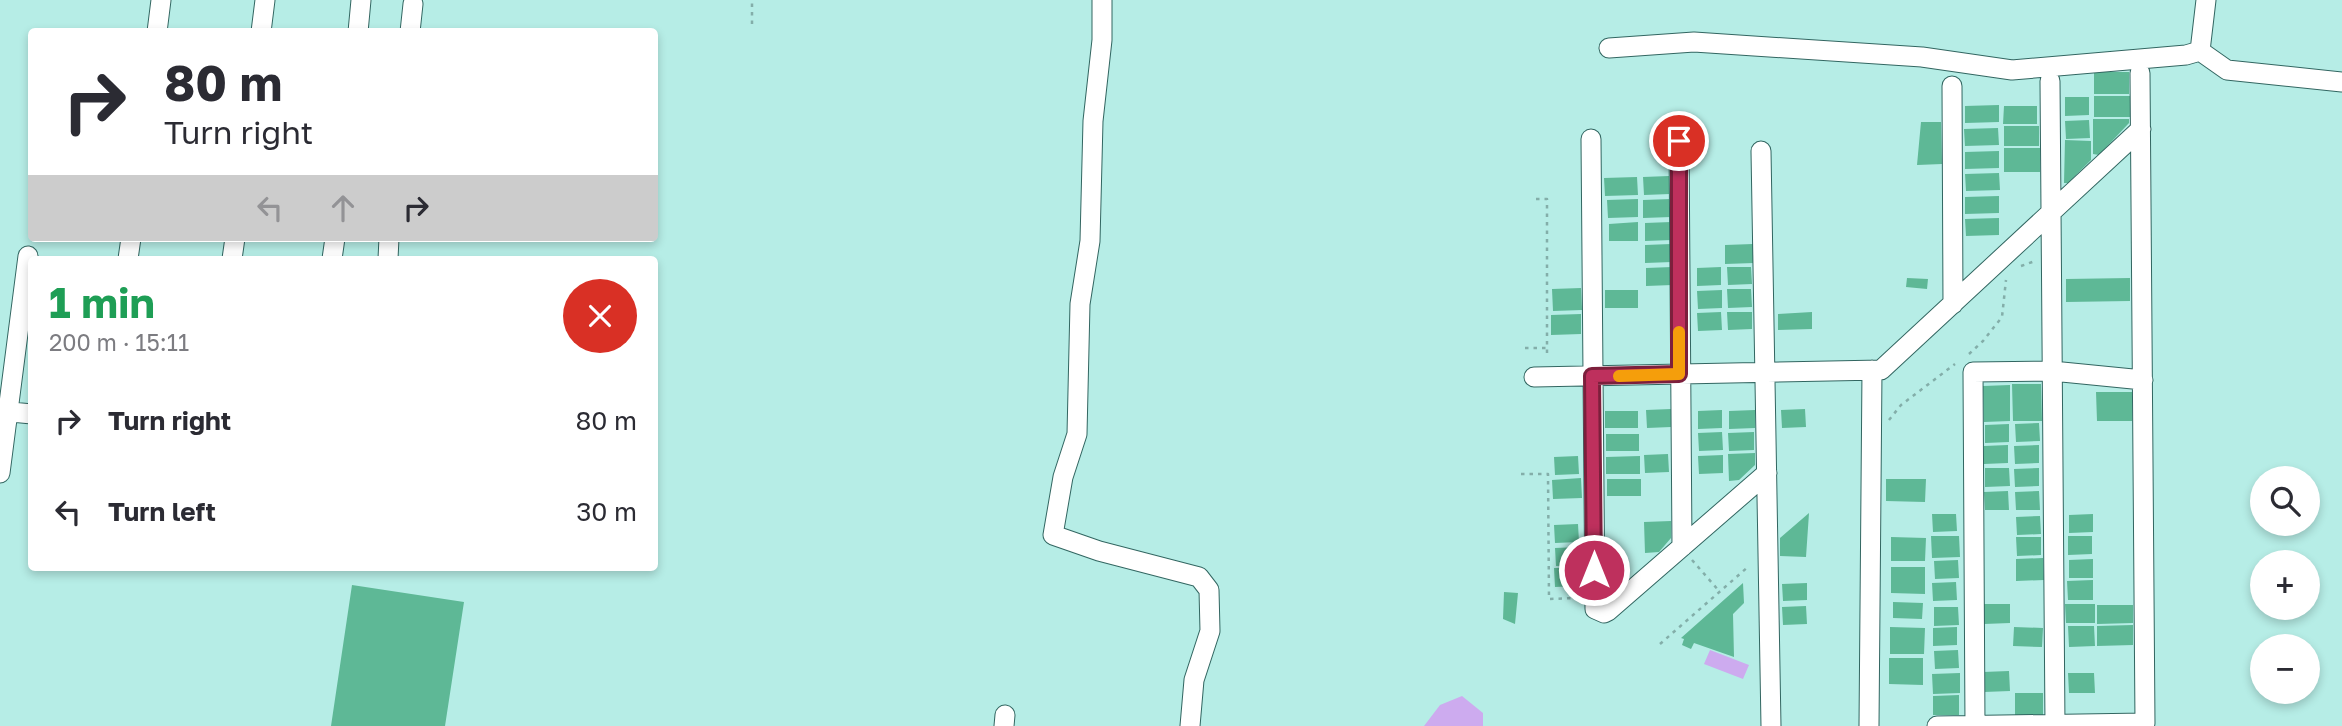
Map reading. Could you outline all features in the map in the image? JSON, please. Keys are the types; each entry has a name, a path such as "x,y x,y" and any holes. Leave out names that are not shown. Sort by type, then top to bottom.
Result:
{"street":[{"path":"157,28 160,0"},
{"path":"262,28 265,0"},
{"path":"358,28 361,0"},
{"path":"1102,0 1102,40 1093,121 1090,241 1080,304 1077,433 1063,477 1053,535 1099,551 1199,577 1209,590 1210,631 1194,680 1190,726"},
{"path":"2200,51 2206,0"},
{"path":"410,28 413,4"},
{"path":"1609,48 1694,42 1922,57 2012,71 2186,55 2200,51"},
{"path":"2200,51 2227,70 2342,82"},
{"path":"1937,726 2145,723 2140,73"},
{"path":"2050,81 2056,725"},
{"path":"1952,86 1953,304"},
{"path":"1534,377 1881,370 2141,130"},
{"path":"1591,139 1595,609 1604,613 1608,611 1767,473"},
{"path":"1679,141 1681,547"},
{"path":"1761,151 1771,726"},
{"path":"0,473 4,411 28,256"},
{"path":"1869,726 1872,370"},
{"path":"1975,726 1973,372 2052,371 2143,380"},
{"path":"4,411 28,414"}],"path":[{"path":"752,0 752,24"},
{"path":"1535,200 1547,199 1547,357"},
{"path":"1871,423 1887,422 1901,405 1983,341 2003,317 2006,281 2014,271 2026,263 2039,260 2051,263"},
{"path":"1525,348 1547,348"},
{"path":"1521,474 1548,474 1549,598 1594,598"},
{"path":"1681,547 1720,592"},
{"path":"1660,644 1768,550"}],"shaded area":[{"path":"1710,650 1749,665 1743,679 1704,664"},
{"path":"1462,696 1483,713 1483,726 1424,726 1440,705"}],"building":[{"path":"2094,72 2129,72 2129,94 2094,94"},
{"path":"2094,96 2130,96 2130,117 2094,117"},
{"path":"2065,97 2089,97 2089,115 2065,116"},
{"path":"1999,105 1999,122 1965,123 1965,106"},
{"path":"2004,106 2037,106 2037,124 2003,124"},
{"path":"2093,119 2129,119 2129,123 2099,155 2093,154"},
{"path":"2089,120 2090,138 2066,139 2065,121"},
{"path":"1921,122 1941,122 1942,164 1917,165"},
{"path":"2004,126 2039,126 2039,146 2004,146"},
{"path":"1998,128 1999,145 1965,146 1964,129"},
{"path":"2065,140 2091,141 2091,160 2068,183 2064,183"},
{"path":"2004,148 2040,148 2040,172 2004,172"},
{"path":"1999,151 1999,168 1965,169 1965,152"},
{"path":"1999,173 2000,190 1966,191 1965,174"},
{"path":"1669,176 1670,194 1644,195 1643,177"},
{"path":"1637,177 1638,195 1605,196 1604,178"},
{"path":"1999,196 1999,213 1965,214 1965,197"},
{"path":"1638,199 1638,217 1608,218 1607,200"},
{"path":"1671,199 1671,217 1643,218 1643,200"},
{"path":"1999,218 1999,235 1966,236 1965,219"},
{"path":"1638,222 1638,241 1609,241 1609,224"},
{"path":"1671,222 1672,240 1645,241 1645,223"},
{"path":"1671,244 1672,262 1645,263 1645,245"},
{"path":"1753,244 1754,263 1725,264 1725,245"},
{"path":"1672,267 1672,285 1646,286 1646,268"},
{"path":"1721,267 1721,285 1697,286 1697,268"},
{"path":"1727,267 1751,267 1752,284 1728,285"},
{"path":"1907,278 1928,279 1927,289 1906,287"},
{"path":"2130,278 2130,301 2066,302 2066,279"},
{"path":"1581,288 1582,310 1553,311 1552,289"},
{"path":"1727,289 1751,289 1752,307 1728,308"},
{"path":"1605,290 1638,290 1638,308 1605,308"},
{"path":"1722,290 1722,308 1698,309 1697,291"},
{"path":"1721,312 1722,330 1698,331 1697,313"},
{"path":"1727,312 1752,312 1752,329 1728,330"},
{"path":"1812,312 1812,329 1778,330 1778,314"},
{"path":"1581,314 1581,334 1551,335 1551,315"},
{"path":"2012,384 2041,384 2042,421 2013,421"},
{"path":"2010,385 2010,421 1984,422 1983,386"},
{"path":"2096,392 2132,392 2132,421 2097,421"},
{"path":"1671,409 1671,427 1647,428 1646,410"},
{"path":"1805,409 1806,427 1782,428 1781,410"},
{"path":"1722,410 1722,428 1698,429 1698,411"},
{"path":"1755,410 1755,428 1729,429 1729,411"},
{"path":"1605,411 1638,411 1638,428 1605,428"},
{"path":"2039,423 2040,441 2016,442 2015,424"},
{"path":"2009,424 2009,442 1985,443 1985,425"},
{"path":"1722,432 1723,450 1699,451 1698,433"},
{"path":"1754,432 1754,450 1729,451 1728,433"},
{"path":"1606,434 1639,434 1639,451 1606,451"},
{"path":"2008,445 2008,463 1984,464 1984,446"},
{"path":"2039,445 2039,463 2015,464 2014,446"},
{"path":"1755,453 1755,465 1739,480 1729,481 1728,454"},
{"path":"1668,454 1669,472 1645,473 1644,455"},
{"path":"1723,455 1723,473 1699,474 1698,456"},
{"path":"1578,456 1579,474 1555,475 1554,457"},
{"path":"1640,456 1640,474 1606,474 1606,457"},
{"path":"1985,468 2009,468 2010,486 1985,487"},
{"path":"2039,468 2039,486 2015,487 2014,469"},
{"path":"1581,478 1582,498 1553,499 1552,480"},
{"path":"1607,479 1641,479 1641,496 1607,496"},
{"path":"1886,479 1926,479 1925,502 1886,501"},
{"path":"2008,491 2009,510 1985,510 1984,492"},
{"path":"2039,491 2040,510 2016,510 2015,492"},
{"path":"1809,513 1806,557 1780,556 1780,538"},
{"path":"1932,514 1956,514 1957,531 1933,532"},
{"path":"2093,514 2093,532 2069,533 2069,515"},
{"path":"2040,516 2041,534 2017,535 2016,517"},
{"path":"1671,521 1671,538 1659,552 1645,553 1644,522"},
{"path":"1578,524 1579,542 1555,543 1554,525"},
{"path":"1931,536 1959,536 1960,557 1932,558"},
{"path":"2068,536 2092,536 2092,554 2068,555"},
{"path":"1891,537 1926,538 1925,561 1891,561"},
{"path":"2016,537 2041,537 2041,555 2017,556"},
{"path":"1580,547 1580,565 1556,566 1555,548"},
{"path":"2043,558 2044,580 2016,581 2016,559"},
{"path":"2093,559 2093,578 2069,578 2069,560"},
{"path":"1958,560 1959,578 1935,579 1934,561"},
{"path":"1891,567 1925,567 1925,594 1891,593"},
{"path":"1554,568 1579,568 1579,586 1555,587"},
{"path":"2093,580 2093,600 2068,600 2067,581"},
{"path":"1956,582 1957,600 1933,601 1932,583"},
{"path":"1743,583 1744,603 1733,614 1734,657 1694,643 1691,649 1682,645 1684,639 1681,638"},
{"path":"1807,583 1807,600 1783,601 1782,584"},
{"path":"352,585 464,602 445,726 331,726"},
{"path":"1504,592 1518,593 1515,624 1503,619"},
{"path":"1893,602 1923,603 1922,619 1893,618"},
{"path":"1984,604 2010,604 2010,623 1984,624"},
{"path":"2065,604 2095,604 2095,623 2066,623"},
{"path":"2097,605 2133,605 2133,623 2097,624"},
{"path":"1806,606 1807,624 1783,625 1782,607"},
{"path":"1934,607 1958,607 1959,625 1934,626"},
{"path":"2133,625 2133,645 2097,646 2097,626"},
{"path":"2068,626 2094,626 2095,646 2069,647"},
{"path":"1890,627 1925,628 1924,654 1890,654"},
{"path":"1957,627 1957,645 1933,646 1933,628"},
{"path":"2014,627 2043,628 2042,647 2013,646"},
{"path":"1958,650 1959,668 1935,669 1934,651"},
{"path":"1889,658 1923,658 1923,685 1889,684"},
{"path":"2009,671 2010,691 1984,692 1983,672"},
{"path":"1960,673 1960,693 1933,694 1932,674"},
{"path":"2068,673 2094,673 2095,693 2069,693"},
{"path":"2015,693 2043,693 2043,715 2015,716"},
{"path":"1959,695 1959,715 1933,715 1933,696"}],"slow traffic":[{"path":"1619,376 1679,374 1679,332"}],"route":[{"path":"1594,570 1592,376 1679,374 1679,141"}]}
